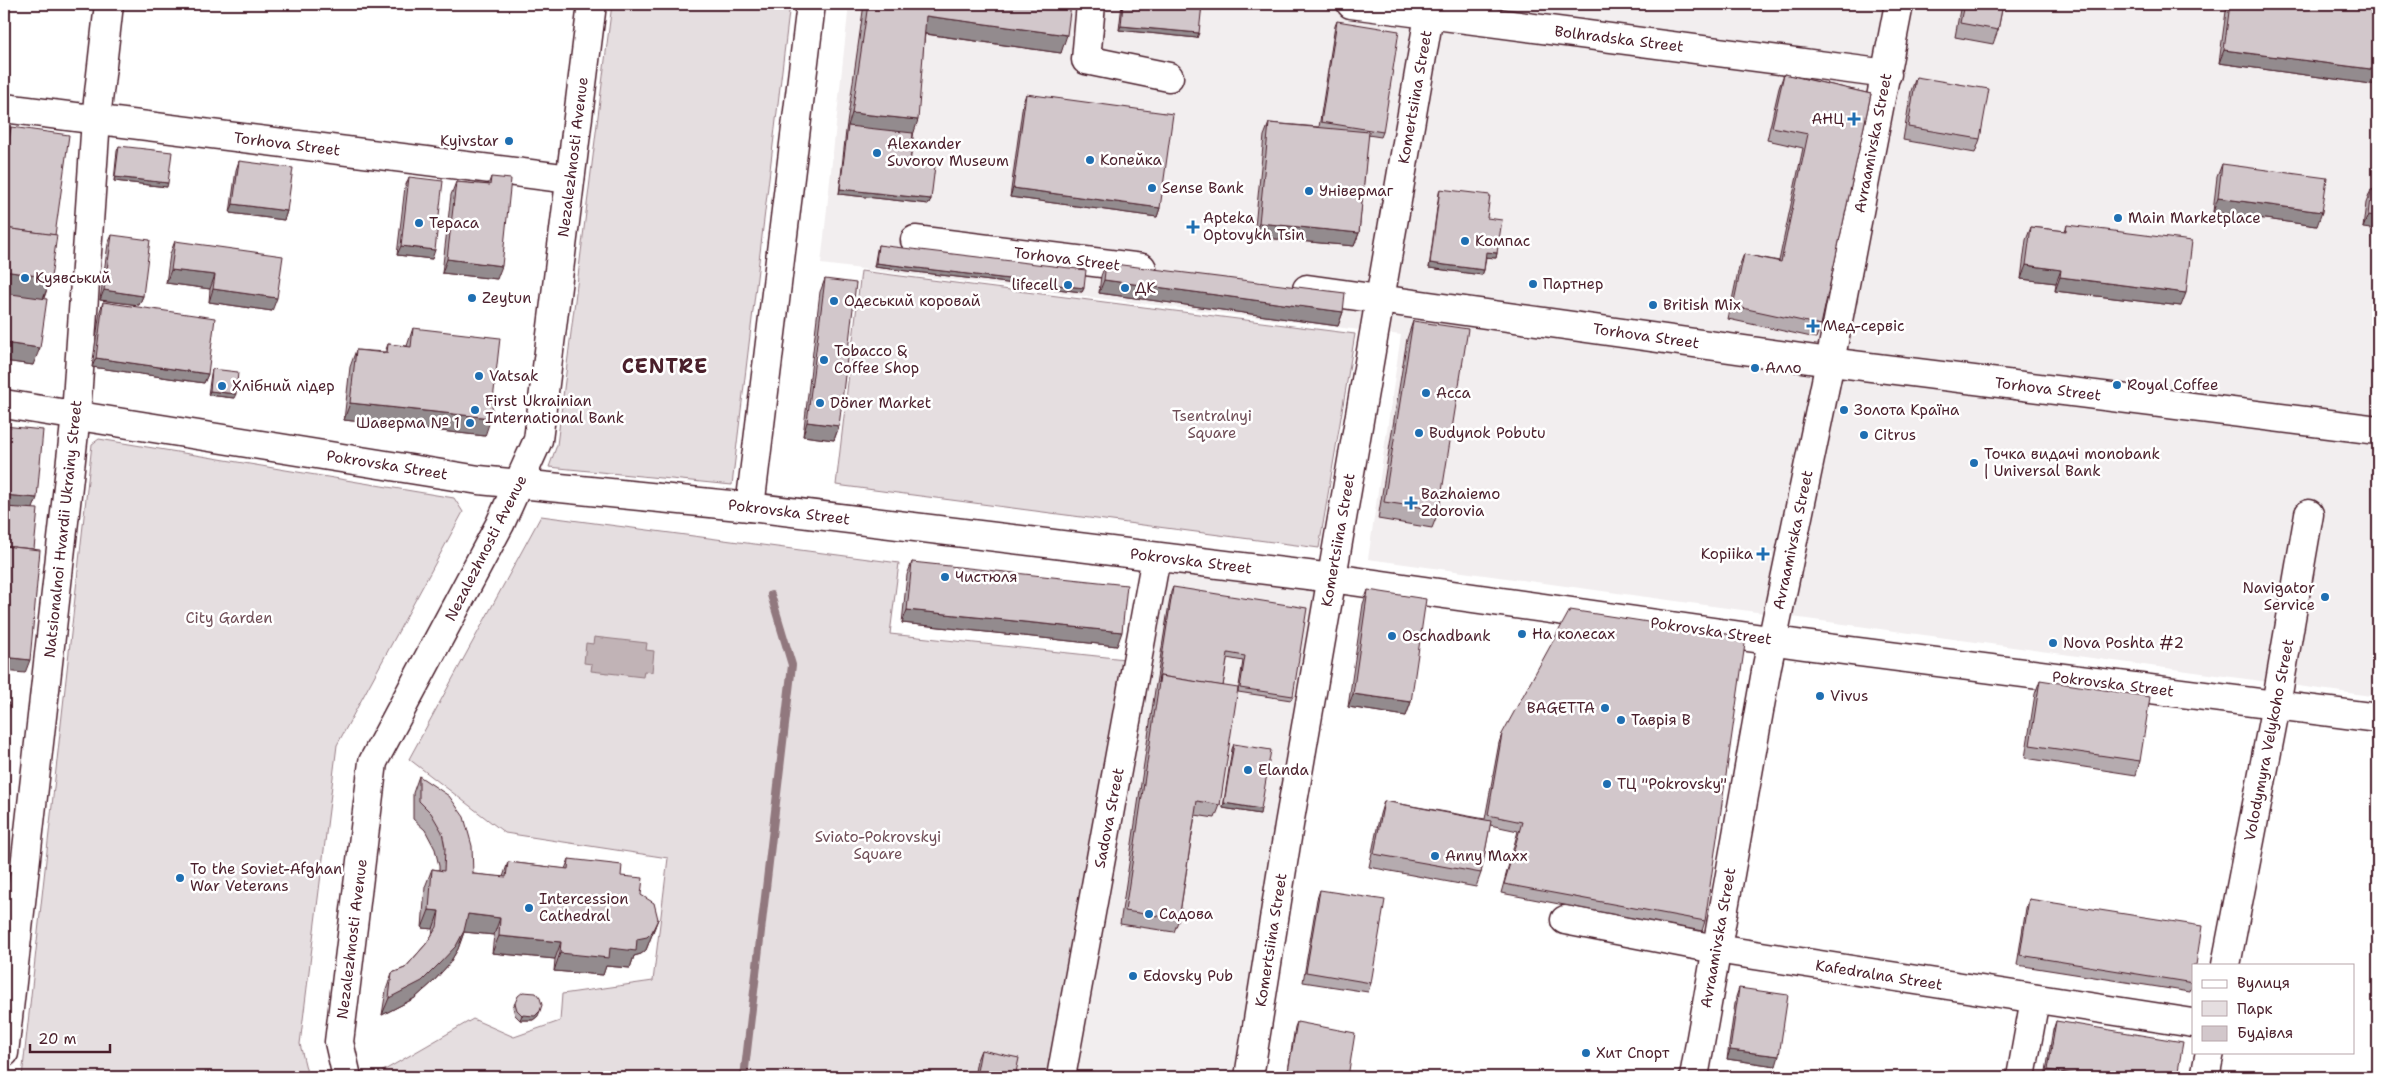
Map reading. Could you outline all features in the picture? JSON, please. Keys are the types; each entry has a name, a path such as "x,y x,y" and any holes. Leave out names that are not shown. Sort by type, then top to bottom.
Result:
{"street":[{"name":"Natsionalnoi Hvardii Ukrainy Street","path":"4,1053 8,985 76,415 96,119 109,4"},
{"name":"Nezalezhnosti Avenue","path":"348,1077 339,1042 373,762 520,484 538,440 592,4"},
{"path":"750,506 811,4"},
{"path":"1091,4 1086,60 1169,77"},
{"name":"Bolhradska Street","path":"1351,4 1430,9 1887,74"},
{"name":"Avraamivska Street","path":"1694,1077 1772,640 1830,362 1899,4"},
{"name":"Komertsiina Street","path":"1249,1077 1379,298 1430,9"},
{"name":"Torhova Street","path":"4,108 570,179"},
{"name":"Torhova Street","path":"915,240 1164,271"},
{"name":"Torhova Street","path":"1281,286 1379,298 1830,362 2378,430"},
{"name":"Pokrovska Street","path":"4,404 479,480 750,506 1156,558 1332,578 1772,640 2378,718"},
{"name":"Volodymyra Velykoho Street","path":"2226,964 2276,705 2310,514"},
{"name":"Sadova Street","path":"1061,1077 1156,558"},
{"name":"Kafedralna Street","path":"1565,920 1716,949 2192,1023"},
{"path":"2021,1077 2035,999"},
{"path":"2205,1077 2210,1054"}],"shaded area":[{"path":"849,4 2378,4 2378,697 1368,559 1401,335 821,264"},
{"path":"1159,567 1323,588 1235,1077 1069,1077"},
{"path":"594,637 647,643 646,650 654,651 652,672 644,671 643,677 591,671 592,664 584,663 586,643 593,644"}],"green space":[{"path":"612,4 790,4 732,485 549,467 557,445"},
{"name":"Tsentralnyi Square","path":"861,271 1355,334 1319,548 836,485"},
{"name":"City Garden","path":"99,439 454,498 463,512 337,745 300,1044 308,1077 22,1077 92,444"},
{"name":"Sviato-Pokrovskyi Square","path":"541,516 899,563 890,634 1125,659 1051,1077 376,1077 376,1075 473,1019 514,1037 560,1021 562,994 653,981 668,858 505,833 409,759"}],"building":[{"path":"868,4 1071,4 1067,35 926,16 918,120 852,113"},
{"path":"1123,4 1202,4 1199,33 1121,26"},
{"path":"1964,4 2003,4 1998,30 1960,23"},
{"path":"2230,4 2378,4 2378,70 2224,50"},
{"path":"1337,21 1399,31 1383,132 1321,122"},
{"path":"1784,74 1871,94 1821,325 1733,306 1744,254 1781,262 1808,134 1772,127"},
{"path":"1916,77 1989,89 1980,139 1908,127"},
{"name":"Копейка","path":"1026,94 1173,114 1160,208 1013,188"},
{"name":"Універмаг","path":"1269,123 1369,132 1359,233 1259,223"},
{"name":"Alexander Suvorov Museum","path":"848,126 913,133 910,163 935,166 931,199 840,189"},
{"path":"11,127 69,135 55,235 4,228 4,175"},
{"path":"119,146 172,152 168,183 115,177"},
{"path":"239,161 293,168 287,211 233,204"},
{"path":"2222,164 2327,178 2322,212 2218,198"},
{"name":"Тераса","path":"409,177 443,181 435,250 401,246"},
{"path":"491,177 511,179 502,266 447,259 456,182 490,185"},
{"name":"Компас","path":"1440,189 1490,195 1487,218 1502,220 1497,253 1486,252 1484,270 1430,263"},
{"path":"2371,190 2378,190 2378,216 2368,215"},
{"path":"2067,225 2192,241 2186,293 2060,277 2061,270 2026,265 2031,227 2066,231"},
{"path":"4,228 57,235 51,278 4,271"},
{"path":"112,235 150,240 143,296 104,290"},
{"path":"175,241 283,256 277,298 213,289 215,275 171,270"},
{"path":"878,245 1086,270 1084,288 876,263"},
{"path":"1106,263 1345,293 1343,312 1104,280"},
{"path":"825,279 856,283 839,426 807,422"},
{"path":"4,293 47,299 40,348 4,343"},
{"path":"103,302 215,318 208,374 96,358"},
{"name":"Budynok Pobutu","path":"1413,321 1468,329 1439,510 1384,502"},
{"path":"413,328 500,338 491,418 350,403 356,350 387,353 388,344 411,347"},
{"name":"Хлібний лідер","path":"212,369 238,372 236,394 210,391"},
{"path":"4,426 43,430 37,498 4,495"},
{"path":"4,507 38,509 34,549 4,546"},
{"path":"4,546 40,550 30,660 4,657"},
{"path":"912,562 1127,585 1122,632 907,610"},
{"path":"1173,587 1307,608 1293,696 1240,688 1245,656 1228,653 1223,686 1160,676 1158,683"},
{"path":"1368,590 1426,599 1411,702 1353,694"},
{"name":"ТЦ \"Pokrovsky\"","path":"1570,610 1746,637 1705,921 1504,884 1522,822 1488,815 1502,734"},
{"path":"1160,676 1238,688 1220,805 1197,801 1179,919 1125,911"},
{"path":"2040,680 2150,697 2140,761 2030,745"},
{"path":"4,703 9,703 4,759"},
{"name":"Elanda","path":"1234,744 1271,750 1261,809 1224,803"},
{"name":"Intercession Cathedral","path":"419,776 449,796 464,817 472,846 473,874 506,877 508,862 568,869 569,859 622,865 621,876 643,878 641,895 654,903 658,919 652,932 647,937 637,939 636,951 610,948 609,958 560,953 561,942 499,936 500,918 468,914 464,931 456,946 422,981 389,998 392,973 405,968 426,944 437,927 439,911 429,910 432,869 444,871 445,848 442,832 431,813 419,801"},
{"path":"1384,801 1491,821 1481,873 1374,854"},
{"path":"1320,890 1385,900 1371,983 1306,972"},
{"path":"2029,899 2202,926 2196,964 2192,964 2192,983 2020,955"},
{"path":"1739,988 1788,995 1779,1056 1730,1050"},
{"path":"523,992 536,993 540,998 542,1005 540,1011 535,1016 522,1015 517,1010 515,1003 518,996"},
{"path":"2056,1021 2183,1042 2177,1077 2092,1077 2048,1070"},
{"path":"1297,1022 1355,1033 1348,1077 1287,1077"},
{"path":"981,1050 1019,1058 1015,1077 976,1077"},
{"path":"1721,1072 1750,1077 1720,1077"}],"waterway":[{"path":"744,1077 792,665 771,595"}],"place":[{"name":"АНЦ","path":"1854,119"},
{"name":"Kyivstar","path":"509,141"},
{"name":"Alexander Suvorov Museum","path":"877,153"},
{"name":"Копейка","path":"1090,160"},
{"name":"Sense Bank","path":"1152,188"},
{"name":"Універмаг","path":"1309,191"},
{"name":"Main Marketplace","path":"2118,218"},
{"name":"Тераса","path":"419,223"},
{"name":"Apteka Optovykh Tsin","path":"1193,227"},
{"name":"Компас","path":"1465,241"},
{"name":"Куявський","path":"25,278"},
{"name":"Партнер","path":"1533,284"},
{"name":"lifecell","path":"1068,285"},
{"name":"ДК","path":"1125,288"},
{"name":"Zeytun","path":"472,298"},
{"name":"Одеський коровай","path":"834,301"},
{"name":"British Mix","path":"1653,305"},
{"name":"Мед-сервіс","path":"1813,326"},
{"name":"Tobacco & Coffee Shop","path":"824,360"},
{"name":"Алло","path":"1755,368"},
{"name":"Vatsak","path":"479,376"},
{"name":"Royal Coffee","path":"2117,385"},
{"name":"Хлібний лідер","path":"222,386"},
{"name":"Acca","path":"1426,393"},
{"name":"Döner Market","path":"820,403"},
{"name":"First Ukrainian International Bank","path":"475,410"},
{"name":"Золота Країна","path":"1844,410"},
{"name":"Шаверма № 1","path":"470,423"},
{"name":"Budynok Pobutu","path":"1419,433"},
{"name":"Citrus","path":"1864,435"},
{"name":"Точка видачі monobank | Universal Bank","path":"1974,463"},
{"name":"Bazhaiemo Zdorovia","path":"1411,503"},
{"name":"Kopiika","path":"1763,554"},
{"name":"Чистюля","path":"945,577"},
{"name":"Navigator Service","path":"2325,597"},
{"name":"На колесах","path":"1522,634"},
{"name":"Oschadbank","path":"1392,636"},
{"name":"Nova Poshta #2","path":"2053,643"},
{"name":"Vivus","path":"1820,696"},
{"name":"BAGETTA","path":"1605,708"},
{"name":"Таврія В","path":"1621,720"},
{"name":"Elanda","path":"1248,770"},
{"name":"ТЦ \"Pokrovsky\"","path":"1607,784"},
{"name":"Anny Maxx","path":"1435,856"},
{"name":"To the Soviet-Afghan War Veterans","path":"180,878"},
{"name":"Intercession Cathedral","path":"529,908"},
{"name":"Садова","path":"1149,914"},
{"name":"Edovsky Pub","path":"1133,976"},
{"name":"Хит Спорт","path":"1586,1053"}],"district":[{"name":"CENTRE","path":"665,366"}]}
